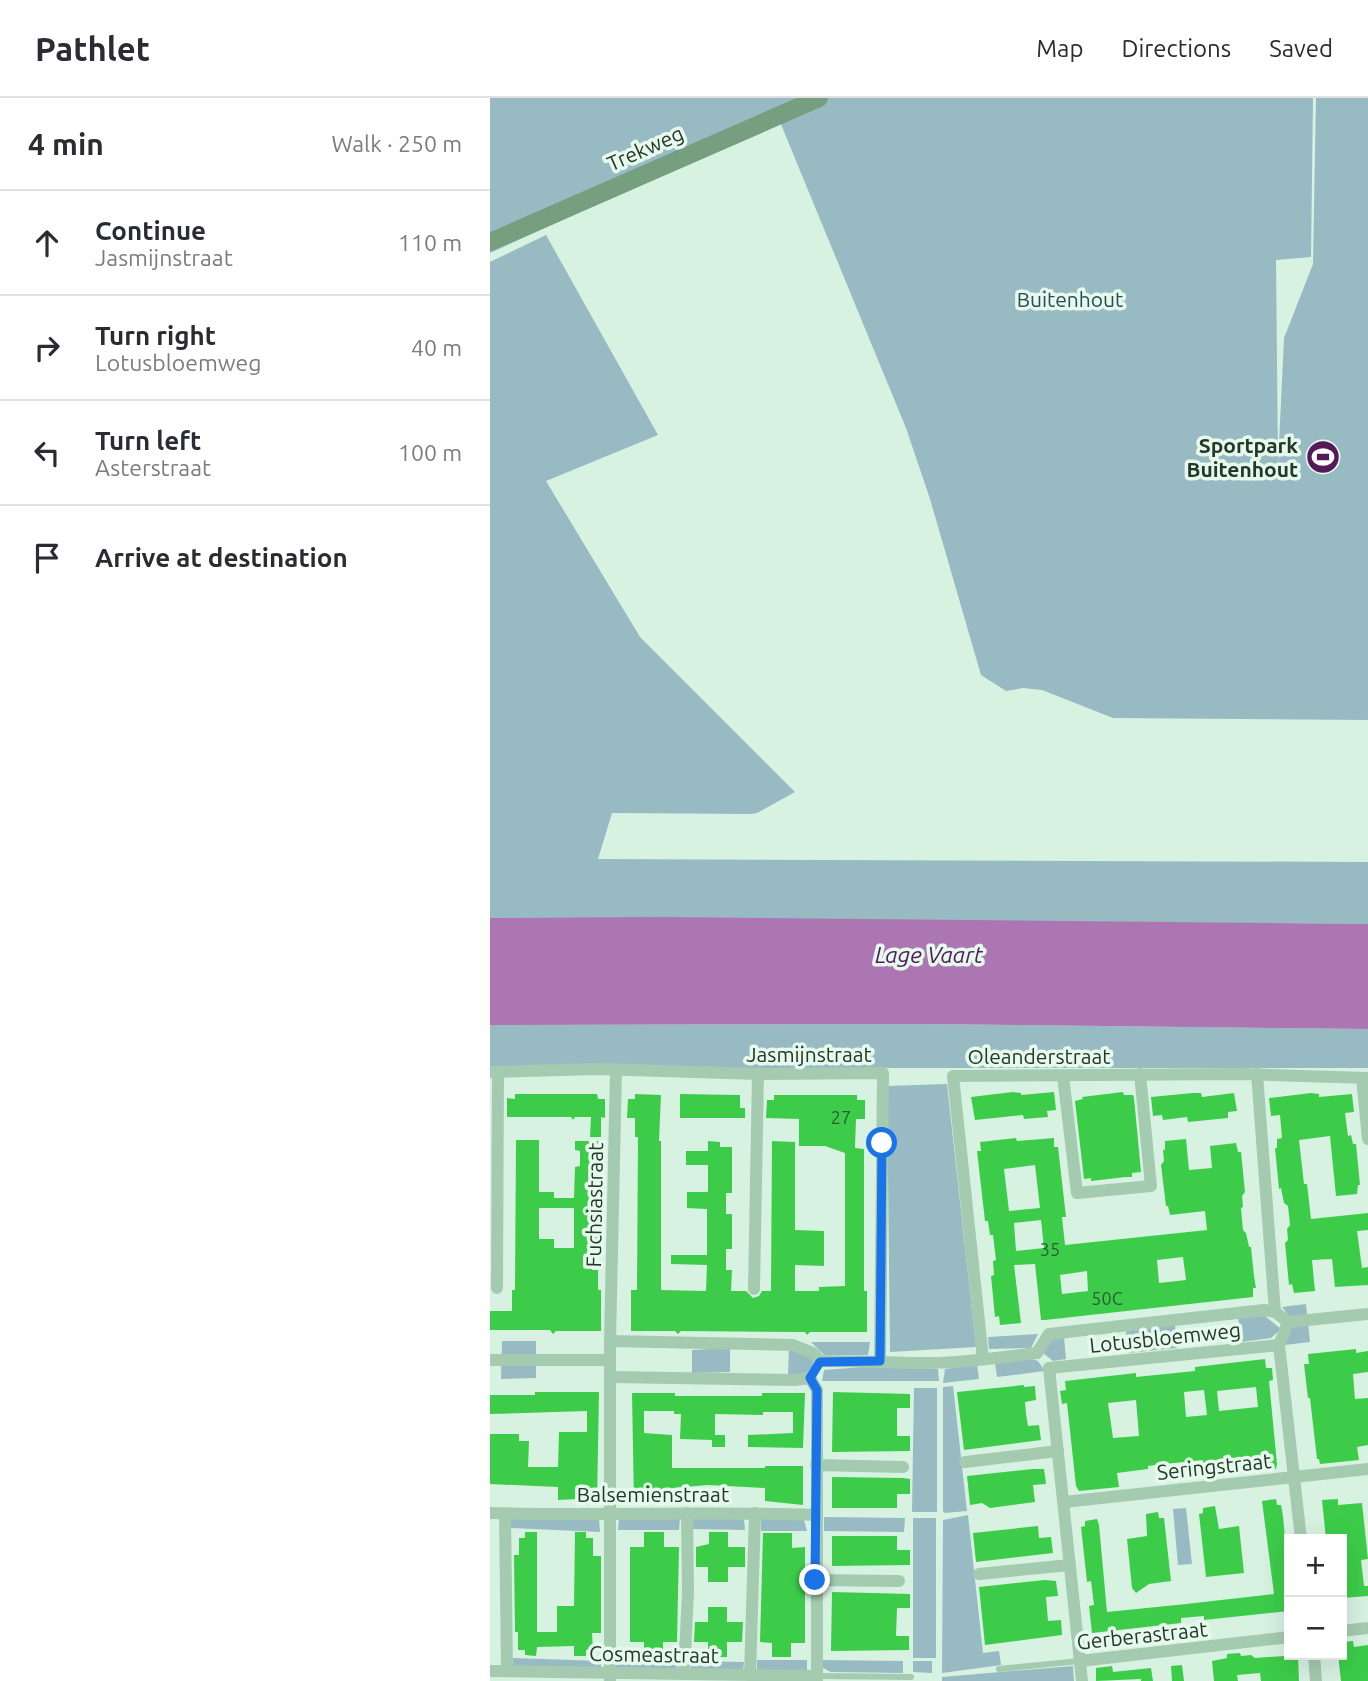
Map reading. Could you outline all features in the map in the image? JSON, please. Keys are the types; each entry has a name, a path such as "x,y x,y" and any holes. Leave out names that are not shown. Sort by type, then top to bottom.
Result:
{"street":[{"name":"Trekweg","path":"490,242 819,98"},
{"name":"Jasmijnstraat","path":"494,1072 616,1070 758,1074 883,1073 880,1361"},
{"name":"Fuchsiastraat","path":"610,1341 616,1070"},
{"path":"494,1072 497,1288"},
{"path":"754,1289 758,1074"},
{"path":"1063,1076 1077,1193 1151,1186 1140,1074"},
{"path":"1257,1074 1275,1312 1288,1322 1368,1314"},
{"name":"Oleanderstraat","path":"983,1359 953,1076 1257,1074 1365,1078"},
{"path":"1365,1078 1368,1139"},
{"name":"Lotusbloemweg","path":"1037,1353 1049,1334 1264,1310 1275,1312"},
{"path":"1288,1322 1279,1345 1301,1534"},
{"path":"610,1677 610,1341 793,1345 813,1353 820,1362"},
{"name":"Lotusbloemweg","path":"1049,1368 1279,1345"},
{"path":"820,1362 914,1363 1037,1353 1049,1368 1082,1681"},
{"path":"490,1360 610,1360"},
{"path":"810,1378 820,1362"},
{"path":"611,1377 810,1378"},
{"path":"810,1378 817,1390 817,1679"},
{"path":"965,1462 1058,1451"},
{"path":"816,1465 903,1468"},
{"name":"Seringstraat","path":"1064,1502 1368,1469"},
{"name":"Balsemienstraat","path":"490,1513 816,1515"},
{"path":"684,1674 688,1592 687,1513"},
{"path":"750,1675 754,1513"},
{"path":"505,1514 507,1671"},
{"path":"979,1574 1070,1565"},
{"path":"815,1580 899,1581"},
{"path":"1347,1630 1368,1628"},
{"name":"Gerberastraat","path":"1080,1661 1284,1638"},
{"path":"1314,1660 1316,1681"},
{"name":"Cosmeastraat","path":"490,1671 610,1677 684,1674 817,1679"}],"lane":[{"name":"Gerberastraat","path":"999,1669 1080,1661"},
{"path":"817,1679 911,1677"}],"green space":[{"name":"Buitenhout","path":"490,98 1313,98 1311,257 1276,260 1278,465 1284,338 1313,264 1316,98 1368,98 1368,720 1113,718 1042,690 1023,688 1006,691 981,675 930,499 906,428 780,122 490,253"},
{"path":"546,235 658,435 546,481 640,637 795,792 751,814 612,813 598,859 1368,862 1368,924 490,918 490,262"},
{"path":"919,1024 1368,1029 1368,1068 490,1068 490,1025"},
{"path":"947,1084 976,1347 890,1352 887,1086"},
{"path":"1306,1304 1310,1342 1285,1345 1291,1325 1282,1307"},
{"path":"1265,1316 1281,1329 1271,1338 1241,1342 1238,1317"},
{"path":"1175,1324 1177,1348 1128,1353 1126,1330"},
{"path":"1038,1334 1031,1348 989,1349 988,1337"},
{"path":"1064,1337 1066,1359 1053,1361 1043,1353 1052,1338"},
{"path":"502,1341 536,1341 536,1378 501,1379"},
{"path":"811,1342 870,1342 868,1355 824,1355"},
{"path":"730,1348 730,1372 692,1373 692,1350"},
{"path":"789,1349 811,1357 814,1365 806,1374 788,1374"},
{"path":"1032,1359 1038,1361 1045,1371 997,1377 995,1363"},
{"path":"977,1365 979,1379 943,1383 945,1369"},
{"path":"876,1366 938,1369 939,1381 822,1381 824,1370"},
{"path":"953,1386 967,1511 945,1513 943,1387"},
{"path":"914,1388 937,1388 937,1512 912,1512"},
{"path":"1186,1508 1192,1564 1178,1565 1173,1509"},
{"path":"968,1515 983,1653 999,1651 1001,1665 942,1673 943,1520"},
{"path":"510,1517 599,1518 600,1532 511,1528"},
{"path":"680,1517 679,1530 618,1530 619,1518"},
{"path":"693,1517 744,1519 745,1530 692,1529"},
{"path":"824,1517 905,1518 904,1532 824,1531"},
{"path":"913,1518 936,1518 936,1658 913,1658"},
{"path":"761,1519 804,1520 807,1531 761,1531"},
{"path":"513,1658 601,1661 601,1670 513,1668"},
{"path":"615,1659 678,1661 677,1670 615,1668"},
{"path":"757,1660 807,1660 807,1672 757,1670"},
{"path":"820,1660 903,1661 903,1673 831,1672 823,1668"},
{"path":"691,1661 744,1662 743,1671 691,1671"},
{"path":"913,1661 932,1661 932,1673 913,1672"},
{"path":"1073,1666 1074,1681 942,1681 942,1677"}],"water":[{"name":"Lage Vaart","path":"657,917 1368,924 1368,1029 919,1024 490,1025 490,918"}],"building":[{"path":"1013,1092 1021,1095 1054,1092 1056,1110 1047,1111 1048,1117 1024,1119 1023,1115 975,1120 971,1097"},
{"path":"1123,1092 1124,1095 1133,1095 1134,1098 1141,1172 1132,1173 1132,1177 1091,1181 1091,1178 1084,1179 1075,1101 1083,1099 1082,1097"},
{"path":"1201,1093 1202,1097 1234,1093 1237,1111 1228,1112 1228,1118 1188,1122 1187,1117 1163,1120 1162,1115 1153,1116 1151,1097"},
{"path":"515,1094 597,1094 598,1099 605,1099 601,1137 590,1137 591,1117 575,1117 573,1120 571,1117 507,1117 507,1098 515,1099"},
{"path":"635,1094 661,1095 661,1290 706,1291 707,1265 671,1264 671,1255 707,1255 707,1209 687,1208 687,1192 708,1192 708,1165 686,1165 686,1151 708,1151 708,1141 720,1142 720,1147 732,1147 732,1193 726,1193 726,1214 732,1214 732,1249 726,1249 726,1270 732,1270 731,1291 746,1291 753,1298 759,1296 762,1291 771,1291 772,1141 795,1142 795,1230 824,1231 824,1266 795,1265 795,1291 819,1291 819,1287 845,1286 845,1153 825,1146 799,1146 799,1119 766,1118 767,1100 774,1100 774,1095 857,1095 857,1100 865,1100 865,1119 856,1119 855,1148 864,1149 864,1291 867,1291 867,1332 810,1332 807,1335 805,1332 681,1331 678,1334 675,1331 631,1331 631,1290 637,1290 638,1137 635,1137 635,1118 627,1118 628,1099 635,1099"},
{"path":"680,1094 740,1095 740,1108 745,1108 745,1118 680,1118"},
{"path":"1319,1094 1319,1097 1352,1094 1354,1112 1345,1113 1348,1136 1351,1135 1353,1144 1356,1144 1360,1185 1357,1194 1336,1196 1330,1136 1299,1140 1311,1219 1368,1213 1368,1230 1357,1231 1362,1268 1368,1267 1368,1285 1335,1287 1332,1259 1312,1260 1315,1291 1294,1293 1292,1284 1289,1285 1285,1243 1290,1225 1288,1206 1284,1203 1281,1188 1279,1189 1275,1148 1277,1139 1282,1138 1280,1115 1271,1116 1269,1098"},
{"path":"1054,1138 1054,1147 1058,1147 1066,1217 1062,1217 1065,1245 1207,1230 1205,1211 1170,1215 1166,1206 1161,1165 1164,1161 1165,1141 1186,1139 1189,1170 1212,1168 1210,1146 1236,1143 1238,1152 1241,1152 1245,1192 1241,1208 1243,1230 1251,1247 1256,1288 1253,1288 1253,1297 1041,1320 1035,1264 1014,1265 1021,1323 1000,1325 999,1316 995,1317 991,1276 994,1275 993,1261 996,1260 993,1235 990,1235 988,1221 985,1221 977,1151 981,1151 980,1142","holes":["1035,1165 1040,1208 1009,1211 1004,1169","1041,1220 1044,1248 1016,1251 1014,1223","1183,1257 1186,1280 1159,1283 1157,1260","1087,1271 1088,1291 1062,1294 1060,1275"]},
{"path":"516,1140 539,1140 539,1192 554,1192 554,1198 574,1198 575,1167 580,1166 580,1151 575,1150 575,1141 599,1141 599,1193 593,1193 593,1214 598,1214 598,1249 592,1249 592,1270 598,1270 598,1290 601,1290 601,1331 556,1331 553,1334 550,1330 490,1330 490,1311 512,1311 512,1290 515,1290","holes":["539,1208 574,1208 574,1248 554,1248 554,1239 539,1239"]},
{"path":"1356,1349 1356,1353 1368,1351 1368,1372 1353,1374 1355,1399 1368,1398 1368,1445 1357,1447 1359,1460 1320,1464 1317,1459 1304,1364 1309,1364 1308,1354"},
{"path":"1265,1359 1266,1368 1272,1368 1273,1380 1269,1381 1276,1469 1236,1473 1234,1460 1165,1464 1117,1473 1119,1487 1079,1491 1076,1486 1067,1403 1062,1404 1060,1391 1066,1390 1065,1381 1136,1373 1136,1377 1195,1371 1195,1367","holes":["1256,1387 1258,1407 1219,1411 1217,1391","1204,1390 1207,1415 1186,1417 1184,1392","1136,1400 1139,1436 1113,1438 1108,1403"]},
{"path":"1035,1386 1036,1400 1025,1402 1026,1414 1028,1426 1039,1425 1041,1440 964,1450 957,1392"},
{"path":"535,1392 599,1392 597,1503 579,1503 579,1499 558,1500 558,1487 490,1484 490,1434 519,1434 519,1441 529,1441 528,1467 558,1467 559,1432 587,1432 587,1411 490,1414 490,1395 535,1395"},
{"path":"833,1392 910,1394 910,1408 897,1408 897,1436 910,1436 910,1451 832,1452"},
{"path":"632,1393 762,1396 762,1393 805,1393 803,1448 748,1447 748,1435 793,1433 793,1412 763,1412 763,1415 715,1414 715,1435 725,1435 725,1447 712,1447 712,1440 680,1439 681,1414 674,1414 674,1411 644,1411 644,1433 672,1435 672,1468 803,1466 803,1505 765,1501 765,1488 708,1485 672,1488 672,1500 634,1504"},
{"path":"1044,1469 1046,1484 1033,1485 1035,1502 990,1508 982,1503 970,1505 967,1476"},
{"path":"832,1477 910,1479 910,1494 897,1494 897,1508 832,1508"},
{"path":"1276,1499 1277,1505 1281,1505 1285,1534 1284,1612 1204,1620 1204,1616 1181,1618 1181,1623 1092,1633 1089,1606 1094,1605 1091,1581 1087,1582 1081,1527 1085,1526 1085,1521 1097,1519 1099,1525 1107,1612 1274,1594 1262,1501"},
{"path":"1338,1499 1338,1505 1362,1503 1368,1559 1361,1560 1368,1596 1347,1598 1347,1534 1325,1534 1322,1500"},
{"path":"1215,1506 1219,1529 1239,1526 1244,1573 1206,1577 1199,1514 1203,1513 1203,1508"},
{"path":"1158,1512 1159,1518 1164,1518 1171,1581 1149,1584 1136,1593 1132,1588 1127,1539 1147,1536 1146,1514"},
{"path":"1038,1526 1039,1538 1051,1537 1053,1553 976,1562 973,1533"},
{"path":"525,1532 537,1532 537,1632 557,1632 557,1606 574,1606 575,1532 586,1532 586,1538 593,1538 593,1556 601,1556 601,1633 592,1633 593,1650 586,1650 586,1656 574,1656 574,1646 537,1647 536,1656 525,1655 525,1650 518,1650 518,1632 515,1632 514,1555 519,1555 519,1538 525,1538"},
{"path":"644,1532 664,1532 664,1547 679,1547 677,1642 663,1642 663,1657 644,1657 644,1642 630,1642 630,1547 644,1547"},
{"path":"709,1532 728,1532 728,1547 745,1547 745,1567 728,1567 728,1582 708,1582 708,1567 696,1567 696,1547 709,1544"},
{"path":"763,1533 792,1533 792,1548 805,1547 805,1643 791,1643 791,1657 772,1657 772,1643 760,1642"},
{"path":"832,1536 897,1536 897,1550 910,1550 910,1565 832,1566"},
{"path":"1056,1581 1058,1596 1046,1597 1048,1621 1061,1620 1062,1635 985,1645 979,1587"},
{"path":"832,1592 910,1594 910,1608 897,1608 896,1636 909,1636 909,1650 831,1651"},
{"path":"708,1607 727,1607 727,1622 743,1622 742,1642 727,1642 727,1657 708,1657 708,1642 694,1642 695,1622 708,1622"},
{"path":"1353,1641 1354,1647 1368,1645 1368,1681 1341,1681 1339,1660 1347,1660 1347,1642"},
{"path":"1240,1653 1241,1656 1251,1655 1255,1658 1284,1656 1284,1660 1298,1660 1299,1681 1261,1681 1260,1673 1237,1675 1238,1681 1214,1681 1212,1661 1227,1658 1227,1654"},
{"path":"1182,1665 1184,1681 1172,1681 1171,1666"},
{"path":"1112,1666 1113,1672 1151,1668 1153,1681 1096,1681 1096,1668"}],"place":[{"name":"Sportpark Buitenhout","path":"1323,457"}],"route":[{"path":"815,1580 817,1390 810,1378 820,1362 880,1361 882,1143"}]}
